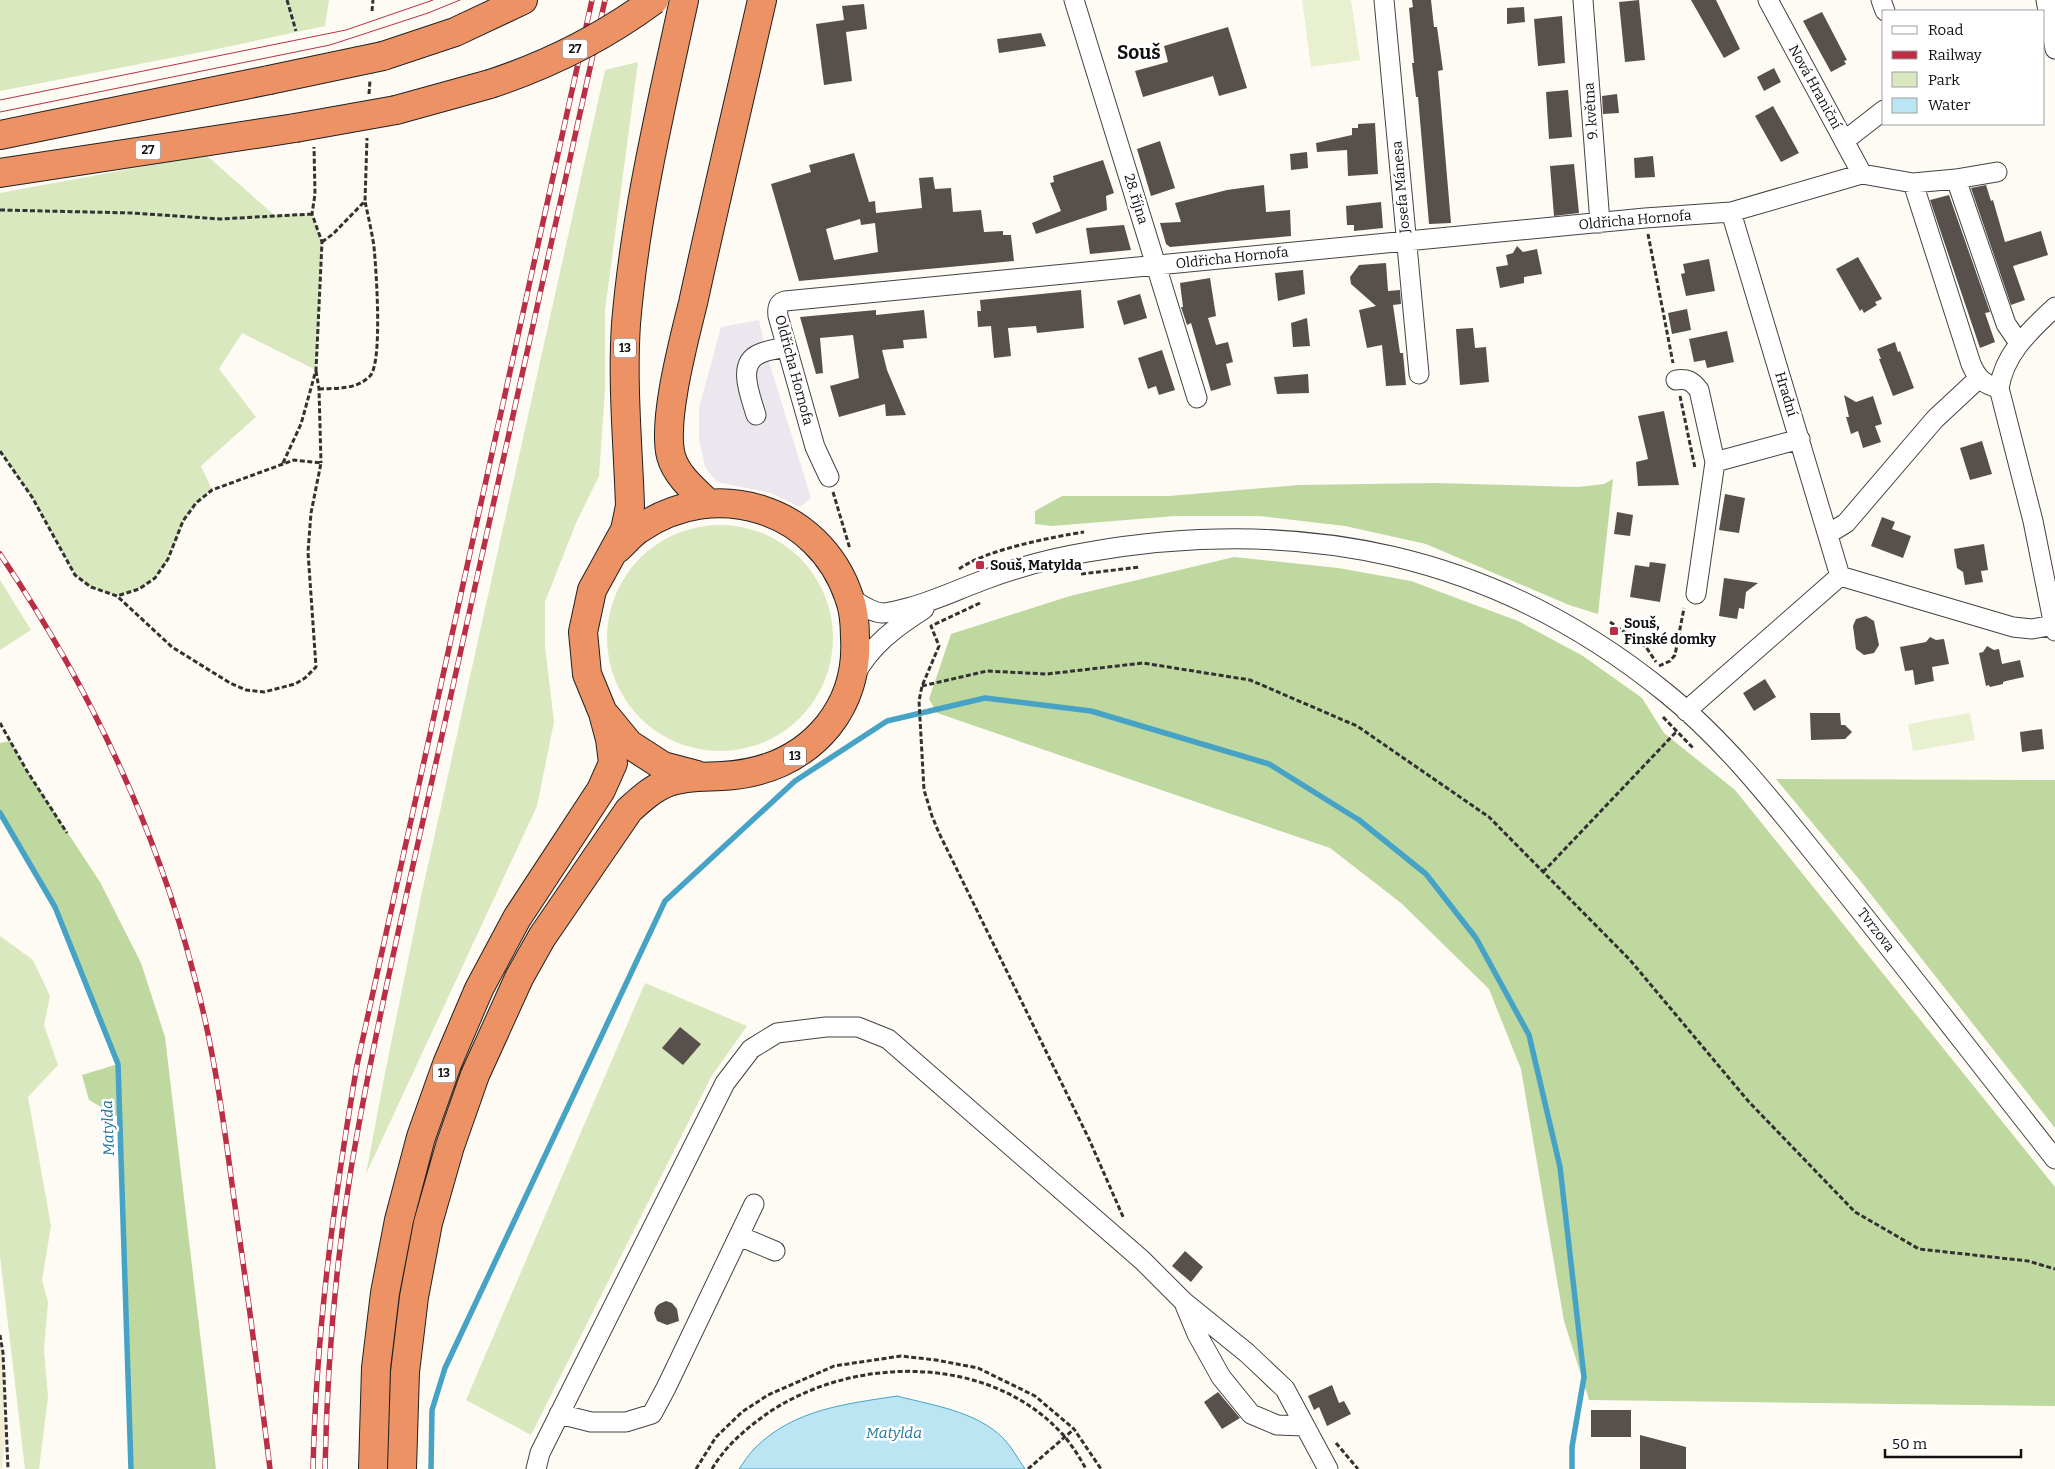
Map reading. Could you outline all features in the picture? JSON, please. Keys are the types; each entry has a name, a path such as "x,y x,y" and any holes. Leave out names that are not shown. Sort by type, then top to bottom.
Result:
{"highway":[{"path":"0,134 268,80 376,67 523,0"},
{"name":"27","path":"0,173 304,133 396,110 490,84 535,67 619,25 654,0"},
{"name":"13","path":"373,1469 376,1368 385,1293 399,1220 421,1137 447,1064 479,989 518,918 601,790 613,763 610,739 603,713 587,674 583,632 592,590 625,530 630,506 625,354 626,326 635,245 653,141 684,0"},
{"path":"708,503 675,468 671,456 670,421 684,339 762,0"},
{"name":"13","path":"402,1469 404,1372 414,1298 428,1223 450,1146 475,1075 520,978 542,937 629,810 648,793 670,782 702,777 744,774 781,763 799,754 829,725 848,692 852,681 856,648 850,597 838,571 827,554 803,531 789,521 756,508 723,502 708,503"},
{"path":"612,554 638,529 664,515 689,506 708,503"},
{"path":"603,713 629,744 663,766 702,777"}],"street":[{"name":"28. října","path":"1074,0 1197,398"},
{"name":"Josefa Mánesa","path":"1384,0 1419,374"},
{"name":"9. května","path":"1583,0 1600,223"},
{"name":"Nová Hraniční","path":"1768,0 1862,174"},
{"path":"2046,0 2055,48"},
{"path":"1844,141 1882,112"},
{"path":"1862,174 1913,183 1956,179 1997,172"},
{"name":"Oldřicha Hornofa","path":"829,477 815,447 786,347 777,311 780,302 1645,218 1731,212 1862,174"},
{"path":"1956,179 2006,324 2019,343"},
{"path":"1913,183 1971,364 1979,378 1990,386 1999,388"},
{"name":"Hradní","path":"1731,212 1840,576"},
{"path":"1686,711 1840,576 2012,627 2032,629 2054,628 2032,521 1999,388 2004,367 2019,343 2055,307"},
{"path":"756,415 747,379 748,364 758,354 786,347"},
{"path":"1828,534 1846,523 1935,419 1979,378"},
{"path":"1676,380 1685,379 1690,381 1699,390 1715,462 1696,594"},
{"path":"1715,462 1800,439"},
{"name":"Tvrzova","path":"938,600 980,581 1019,568 1066,556 1114,548 1216,538 1280,539 1327,543 1377,552 1425,564 1512,597 1599,643 1667,693 1709,732 1770,798 2055,1159"},
{"path":"850,597 870,610 885,613 938,600"},
{"path":"852,681 859,666 883,638 938,600"},
{"path":"536,1469 540,1453 559,1414 725,1083 751,1050 777,1033 826,1027 858,1027 888,1038 1142,1260 1184,1302 1248,1353 1285,1389 1328,1469"},
{"path":"559,1414 591,1422 626,1422 652,1414 754,1204"},
{"path":"739,1236 775,1251"},
{"path":"1184,1302 1197,1334 1221,1377 1251,1414 1277,1425 1304,1426"}],"path":[{"path":"287,0 296,31"},
{"path":"372,11 373,0"},
{"path":"369,97 376,67"},
{"path":"0,451 32,498 75,575 91,586 117,596 172,647 230,683 246,690 264,692 295,684 305,678 316,667 308,552 311,513 321,463 319,389 316,370 322,242 312,214 315,194 304,133"},
{"path":"319,389 344,388 358,384 371,375 376,361 377,296 374,246 364,201 367,134"},
{"path":"322,242 333,234 364,201"},
{"path":"0,210 134,213 220,219 312,214"},
{"path":"1645,218 1676,380"},
{"path":"283,464 301,424 316,370"},
{"path":"117,596 139,589 155,578 168,558 184,521 196,503 212,490 294,460 321,463"},
{"path":"829,477 852,557"},
{"path":"956,571 984,556 1076,533"},
{"path":"1075,574 1140,567"},
{"path":"981,602 931,626 938,646 922,686 919,701 924,790 932,816 1089,1139 1127,1226"},
{"path":"1610,622 1646,647 1663,674"},
{"path":"922,686 987,671 1047,674 1143,663 1250,680 1357,726 1489,817 1630,960 1749,1102 1855,1212 1919,1249 2028,1261 2055,1270"},
{"path":"1661,714 1694,749"},
{"path":"0,724 27,771 67,833"},
{"path":"1543,872 1677,732"},
{"path":"0,1335 3,1354 8,1469"},
{"path":"696,1469 716,1437 742,1412 768,1395 834,1366 901,1356 978,1368 1035,1396 1074,1429 1101,1469"},
{"path":"712,1469 745,1429 798,1394 870,1374 892,1371 926,1371 947,1374 984,1384 1014,1398 1039,1414 1065,1437 1086,1469"},
{"path":"1028,1469 1074,1429"},
{"path":"1335,1442 1358,1469"}],"shaded area":[{"path":"759,320 766,352 811,498 800,507 771,493 717,482 705,467 699,439 699,408 721,327"},
{"path":"0,1335 3,1353 6,1428 2,1469 0,1469"}],"green space":[{"path":"0,0 329,0 325,26 0,91"},
{"path":"1302,0 1351,0 1360,60 1311,67"},
{"path":"638,62 605,310 605,390 599,476 576,523 545,602 545,646 554,722 537,806 366,1174 422,892 605,70"},
{"path":"206,155 274,215 312,214 322,242 316,370 242,333 219,369 256,417 201,466 212,490 196,503 184,521 168,559 155,578 139,589 117,596 91,587 75,575 32,497 0,451 0,193"},
{"path":"1613,479 1598,614 1569,605 1426,544 1345,526 1259,516 1175,516 1052,526 1035,524 1035,511 1062,496 1169,496 1299,485 1435,483 1578,487 1604,484"},
{"path":"720,525 753,530 763,534 783,544 800,558 814,575 824,595 828,605 833,638 828,671 824,681 814,701 800,718 783,732 763,742 753,746 720,751 687,746 677,742 657,732 640,718 626,701 616,681 612,671 607,638 612,605 616,595 626,575 640,558 657,544 677,534 687,530"},
{"path":"1234,557 1338,568 1411,581 1518,621 1583,656 1642,698 1664,733 1735,790 2055,1187 2055,1406 1589,1400 1564,1321 1521,1069 1489,989 1401,903 1330,848 937,713 929,699 951,634 1070,596"},
{"path":"0,580 31,630 0,650"},
{"path":"1970,713 1975,740 1913,751 1908,724"},
{"path":"10,741 27,771 100,882 141,963 165,1037 216,1469 131,1469 120,1118 89,1100 82,1075 118,1064 55,907 0,813 0,743"},
{"path":"1776,779 2055,780 2055,1128 1858,878"},
{"path":"0,936 33,960 50,996 44,1025 58,1065 28,1097 51,1226 42,1280 48,1302 44,1350 48,1397 39,1469 25,1469 0,1256"},
{"path":"645,983 747,1026 711,1077 531,1435 466,1400"}],"water":[{"name":"Matylda","path":"897,1396 953,1410 980,1421 1003,1438 1025,1469 739,1469 753,1450 770,1435 786,1425 822,1410"}],"building":[{"path":"1412,0 1431,0 1434,27 1437,27 1443,70 1438,71 1451,223 1429,224 1418,97 1416,97 1412,63 1414,63 1409,8 1413,7"},
{"path":"1639,0 1645,60 1625,62 1619,2"},
{"path":"1691,0 1716,0 1740,49 1724,58"},
{"path":"864,4 867,29 846,32 852,81 824,85 816,24 844,20 842,6"},
{"path":"1524,7 1525,22 1507,24 1507,8"},
{"path":"1822,12 1847,60 1844,61 1846,64 1831,72 1803,21"},
{"path":"1562,16 1565,63 1538,66 1534,19"},
{"path":"1228,27 1247,88 1219,96 1213,76 1143,97 1135,71 1168,62 1164,46"},
{"path":"1041,33 1046,46 999,53 997,39"},
{"path":"1774,68 1781,82 1764,91 1757,77"},
{"path":"1568,90 1572,137 1549,139 1546,92"},
{"path":"1617,94 1619,113 1603,114 1602,96"},
{"path":"1773,106 1799,153 1781,162 1755,116"},
{"path":"1375,123 1378,174 1348,176 1347,150 1317,152 1316,143 1352,135 1352,128 1358,128 1358,124"},
{"path":"1160,141 1175,188 1151,196 1137,149"},
{"path":"1307,152 1308,168 1291,170 1290,154"},
{"path":"854,153 869,202 875,201 876,213 922,208 919,178 933,177 935,189 951,188 953,212 981,210 984,232 1003,231 1003,235 1011,235 1014,261 799,281 771,184 811,172 809,165","holes":["860,219 861,225 875,223 878,252 834,260 826,229"]},
{"path":"1653,156 1655,177 1635,178 1634,158"},
{"path":"1103,160 1114,193 1106,196 1107,210 1036,234 1032,223 1061,211 1050,183 1054,182 1053,176"},
{"path":"1574,164 1579,213 1554,216 1550,166"},
{"path":"1264,185 1266,212 1290,210 1291,236 1170,247 1166,244 1160,223 1181,222 1175,203 1227,190"},
{"path":"1986,185 1991,201 1993,200 2005,242 2041,231 2048,255 2013,266 2025,300 2011,305 1971,188"},
{"path":"1949,195 1990,312 1985,313 1995,342 1980,348 1930,200"},
{"path":"1381,202 1383,228 1354,231 1354,225 1347,225 1346,206"},
{"path":"1124,225 1131,250 1090,254 1086,228"},
{"path":"1517,246 1523,252 1537,249 1542,274 1524,277 1524,283 1500,288 1496,267 1508,265 1506,255 1513,253"},
{"path":"1858,257 1882,299 1875,302 1877,305 1864,313 1862,309 1860,311 1836,269"},
{"path":"1709,259 1715,291 1686,296 1681,274 1685,273 1683,264"},
{"path":"1386,263 1388,291 1400,290 1401,304 1393,305 1400,353 1403,353 1406,385 1386,386 1382,345 1367,348 1359,310 1376,306 1351,284 1350,277 1359,265"},
{"path":"1303,270 1305,294 1278,301 1275,273"},
{"path":"1210,278 1216,316 1208,318 1216,345 1228,342 1233,362 1226,364 1231,385 1211,391 1191,323 1187,325 1181,307 1183,307 1180,283"},
{"path":"1081,290 1084,328 1037,333 1036,326 1008,328 1011,356 994,358 991,326 978,327 977,311 981,311 980,300"},
{"path":"1140,294 1147,318 1124,325 1117,301"},
{"path":"1687,309 1691,330 1672,334 1668,313"},
{"path":"876,310 876,315 924,310 927,338 903,340 904,348 882,350 887,370 906,415 886,416 885,404 839,417 830,386 859,378 853,335 820,338 823,373 816,374 800,317"},
{"path":"1307,318 1310,346 1293,347 1291,323"},
{"path":"1473,328 1475,348 1486,347 1489,382 1460,385 1456,329"},
{"path":"1727,331 1734,362 1707,368 1705,360 1694,362 1689,339"},
{"path":"1895,342 1914,388 1893,396 1877,349"},
{"path":"1162,350 1175,390 1159,395 1156,386 1148,389 1138,358"},
{"path":"1308,374 1309,393 1277,394 1274,377"},
{"path":"1844,395 1856,402 1873,396 1882,424 1875,426 1881,442 1863,448 1858,431 1851,434 1846,417 1849,417"},
{"path":"1664,411 1679,485 1638,486 1636,462 1648,459 1638,416"},
{"path":"1982,441 1992,474 1970,480 1960,448"},
{"path":"1725,494 1745,498 1739,533 1719,530"},
{"path":"1617,512 1633,515 1630,536 1614,534"},
{"path":"1882,517 1895,522 1892,529 1911,536 1903,558 1871,546"},
{"path":"1984,544 1988,570 1981,571 1983,582 1965,585 1963,572 1957,568 1954,549"},
{"path":"1650,562 1666,564 1660,602 1630,597 1635,565 1649,567"},
{"path":"1724,578 1758,583 1746,592 1744,609 1739,608 1737,619 1719,616"},
{"path":"1866,616 1874,621 1879,645 1874,653 1864,655 1856,649 1853,626 1856,619"},
{"path":"1930,637 1936,640 1944,639 1949,664 1932,667 1934,681 1915,685 1913,670 1905,671 1900,647 1926,642"},
{"path":"1987,646 1994,650 1999,649 2002,664 2020,660 2024,677 2003,682 2003,684 1986,686 1979,653 1983,652"},
{"path":"1765,679 1776,697 1754,711 1743,693"},
{"path":"1810,713 1840,713 1841,725 1845,725 1852,732 1845,739 1811,740"},
{"path":"2042,729 2044,749 2022,752 2020,732"},
{"path":"680,1027 701,1044 683,1065 662,1048"},
{"path":"1185,1251 1203,1267 1191,1282 1172,1266"},
{"path":"666,1301 672,1303 677,1309 679,1321 667,1325 657,1321 654,1313 659,1304"},
{"path":"1332,1385 1339,1403 1344,1401 1351,1414 1327,1426 1319,1407 1314,1410 1308,1396"},
{"path":"1218,1392 1240,1418 1222,1429 1204,1402"},
{"path":"1591,1410 1631,1410 1631,1437 1591,1437"},
{"path":"1640,1435 1686,1447 1686,1469 1640,1469"}],"waterway":[{"path":"431,1469 432,1410 445,1368 665,901 795,781 887,721 985,698 1091,711 1269,764 1359,820 1426,874 1476,938 1529,1035 1560,1167 1584,1377 1572,1447 1572,1469"},
{"name":"Matylda","path":"0,813 55,907 118,1064 131,1469"}],"tram line":[{"path":"0,100 346,30 433,0"},
{"path":"0,112 330,45 428,13 460,0"}],"railway":[{"path":"313,1469 322,1317 334,1216 357,1065 592,0"},
{"path":"325,1469 330,1356 336,1281 345,1206 360,1116 392,959 605,0"},
{"path":"0,554 62,653 115,756 138,809 178,919 201,1003 218,1086 270,1469"}],"place":[{"name":"Souš, Matylda","path":"980,565"},
{"name":"Souš, Finské domky","path":"1614,631"}],"district":[{"name":"Souš","path":"1139,52"}]}
